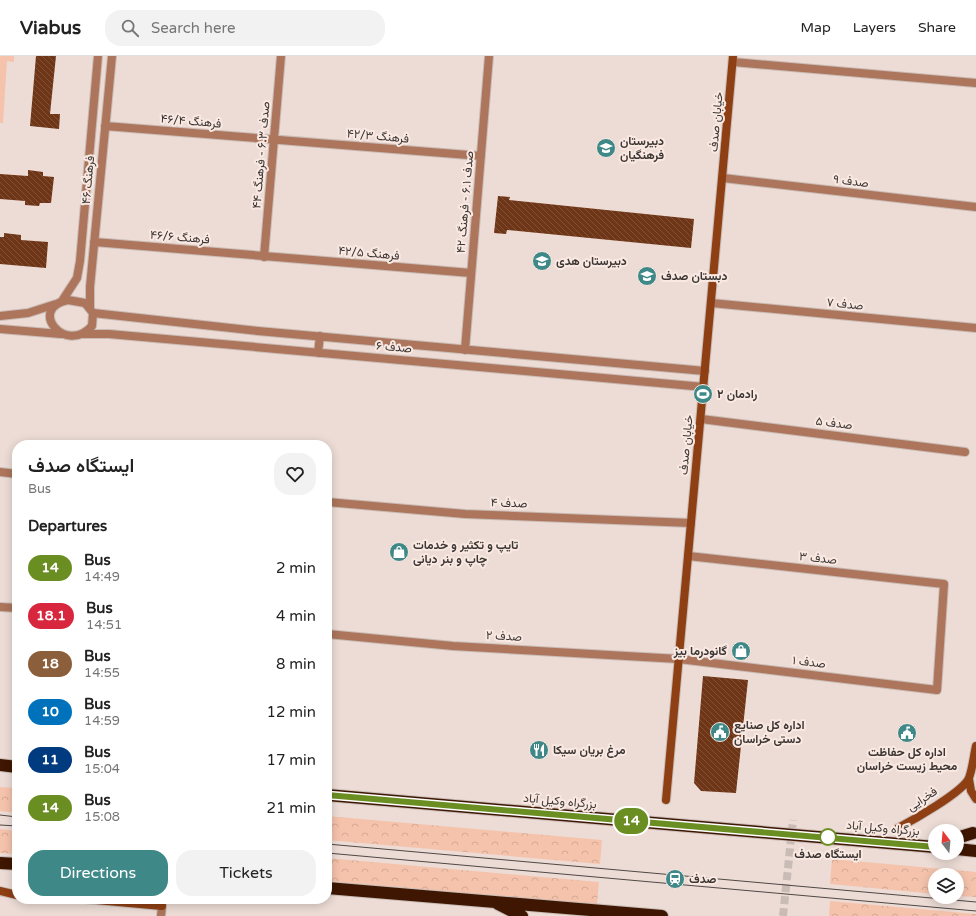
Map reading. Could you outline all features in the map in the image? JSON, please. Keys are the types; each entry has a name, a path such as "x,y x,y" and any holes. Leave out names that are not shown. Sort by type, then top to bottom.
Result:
{"highway":[{"path":"0,765 12,766"},
{"name":"بزرگراه وکیل آباد","path":"332,795 928,846"},
{"path":"964,836 973,833"},
{"path":"964,850 976,851"},
{"path":"0,863 12,864"},
{"path":"332,888 662,916"},
{"path":"492,901 522,916"}],"street":[{"name":"فرهنگ ۴۶","path":"59,302 77,278 80,261 98,56"},
{"name":"فرهنگ ۴۶","path":"92,310 90,287 112,56"},
{"name":"صدف ۶.۳ - فرهنگ ۴۴","path":"264,257 281,56"},
{"name":"صدف ۶.۱ - فرهنگ ۴۲","path":"465,350 489,56"},
{"path":"733,59 976,83"},
{"name":"خیابان صدف","path":"666,800 733,59"},
{"name":"فرهنگ ۴۶/۴","path":"105,126 274,139"},
{"name":"فرهنگ ۴۲/۳","path":"274,139 481,156"},
{"name":"صدف ۹","path":"722,178 976,207"},
{"name":"فرهنگ ۴۶/۶","path":"94,242 264,257"},
{"name":"فرهنگ ۴۲/۵","path":"264,257 471,273"},
{"path":"0,316 28,313 59,302 79,301 92,310 92,326 82,334 0,329"},
{"path":"59,302 50,315 50,322 54,328 64,334"},
{"name":"صدف ۷","path":"711,303 976,328"},
{"name":"صدف ۶","path":"92,310 320,336 705,371"},
{"name":"صدف ۶","path":"82,334 109,334 704,387"},
{"path":"318,353 320,336"},
{"name":"صدف ۵","path":"701,419 965,452"},
{"path":"0,472 12,473"},
{"name":"صدف ۴","path":"332,502 465,514 691,522"},
{"name":"صدف ۳","path":"688,556 944,584 936,690"},
{"path":"0,607 12,608"},
{"name":"صدف ۲","path":"332,634 453,646 679,659"},
{"name":"صدف ۱","path":"679,659 936,690"},
{"path":"976,746 968,779 971,791 976,800"},
{"name":"فخرایی","path":"898,828 924,814 968,779"},
{"path":"0,891 12,894"},
{"path":"140,904 162,906 161,916"}],"green space":[{"path":"0,56 14,56 14,62 7,61 3,123 0,123"},
{"path":"0,787 12,788 12,812 0,811"},
{"path":"332,816 602,840 600,864 332,840"},
{"path":"0,829 12,830 12,854 0,853"},
{"path":"332,858 599,882 597,904 332,881"},
{"path":"832,859 932,868 928,868 928,893 830,884"},
{"path":"964,871 976,872 976,897 964,896"},
{"path":"830,901 976,914 976,916 829,916"}],"building":[{"path":"36,56 56,56 50,114 60,114 59,129 30,126"},
{"path":"28,170 43,172 43,176 54,177 51,203 40,203 39,206 25,205 25,201 0,199 0,174 28,176"},
{"path":"498,196 510,197 509,200 694,219 691,248 507,230 506,234 494,233"},
{"path":"4,233 21,235 21,240 48,242 46,268 0,264 0,237 4,237"},
{"name":"اداره کل صنایع دستی خراسان","path":"703,676 748,680 736,793 701,791 694,783"}],"tunnel":[{"path":"783,916 793,820"}],"tram line":[{"path":"0,815 12,816"},
{"path":"0,825 12,826"},
{"path":"332,844 976,902"},
{"path":"332,853 976,911"}],"bus line":[{"name":"14","path":"332,795 928,846"}],"place":[{"name":"دبیرستان فرهنگیان","path":"606,148"},
{"name":"دبیرستان هدی","path":"542,261"},
{"name":"دبستان صدف","path":"647,276"},
{"name":"رادمان ۲","path":"703,394"},
{"name":"تایپ و تکثیر و خدمات چاپ و بنر دیانی","path":"399,552"},
{"name":"گانودرما بیز","path":"741,651"},
{"name":"اداره کل صنایع دستی خراسان","path":"720,732"},
{"name":"اداره کل حفاظت محیط زیست خراسان","path":"907,733"},
{"name":"مرغ بریان سیکا","path":"539,750"},
{"name":"ایستگاه صدف","path":"828,837"},
{"name":"صدف","path":"675,879"}]}
